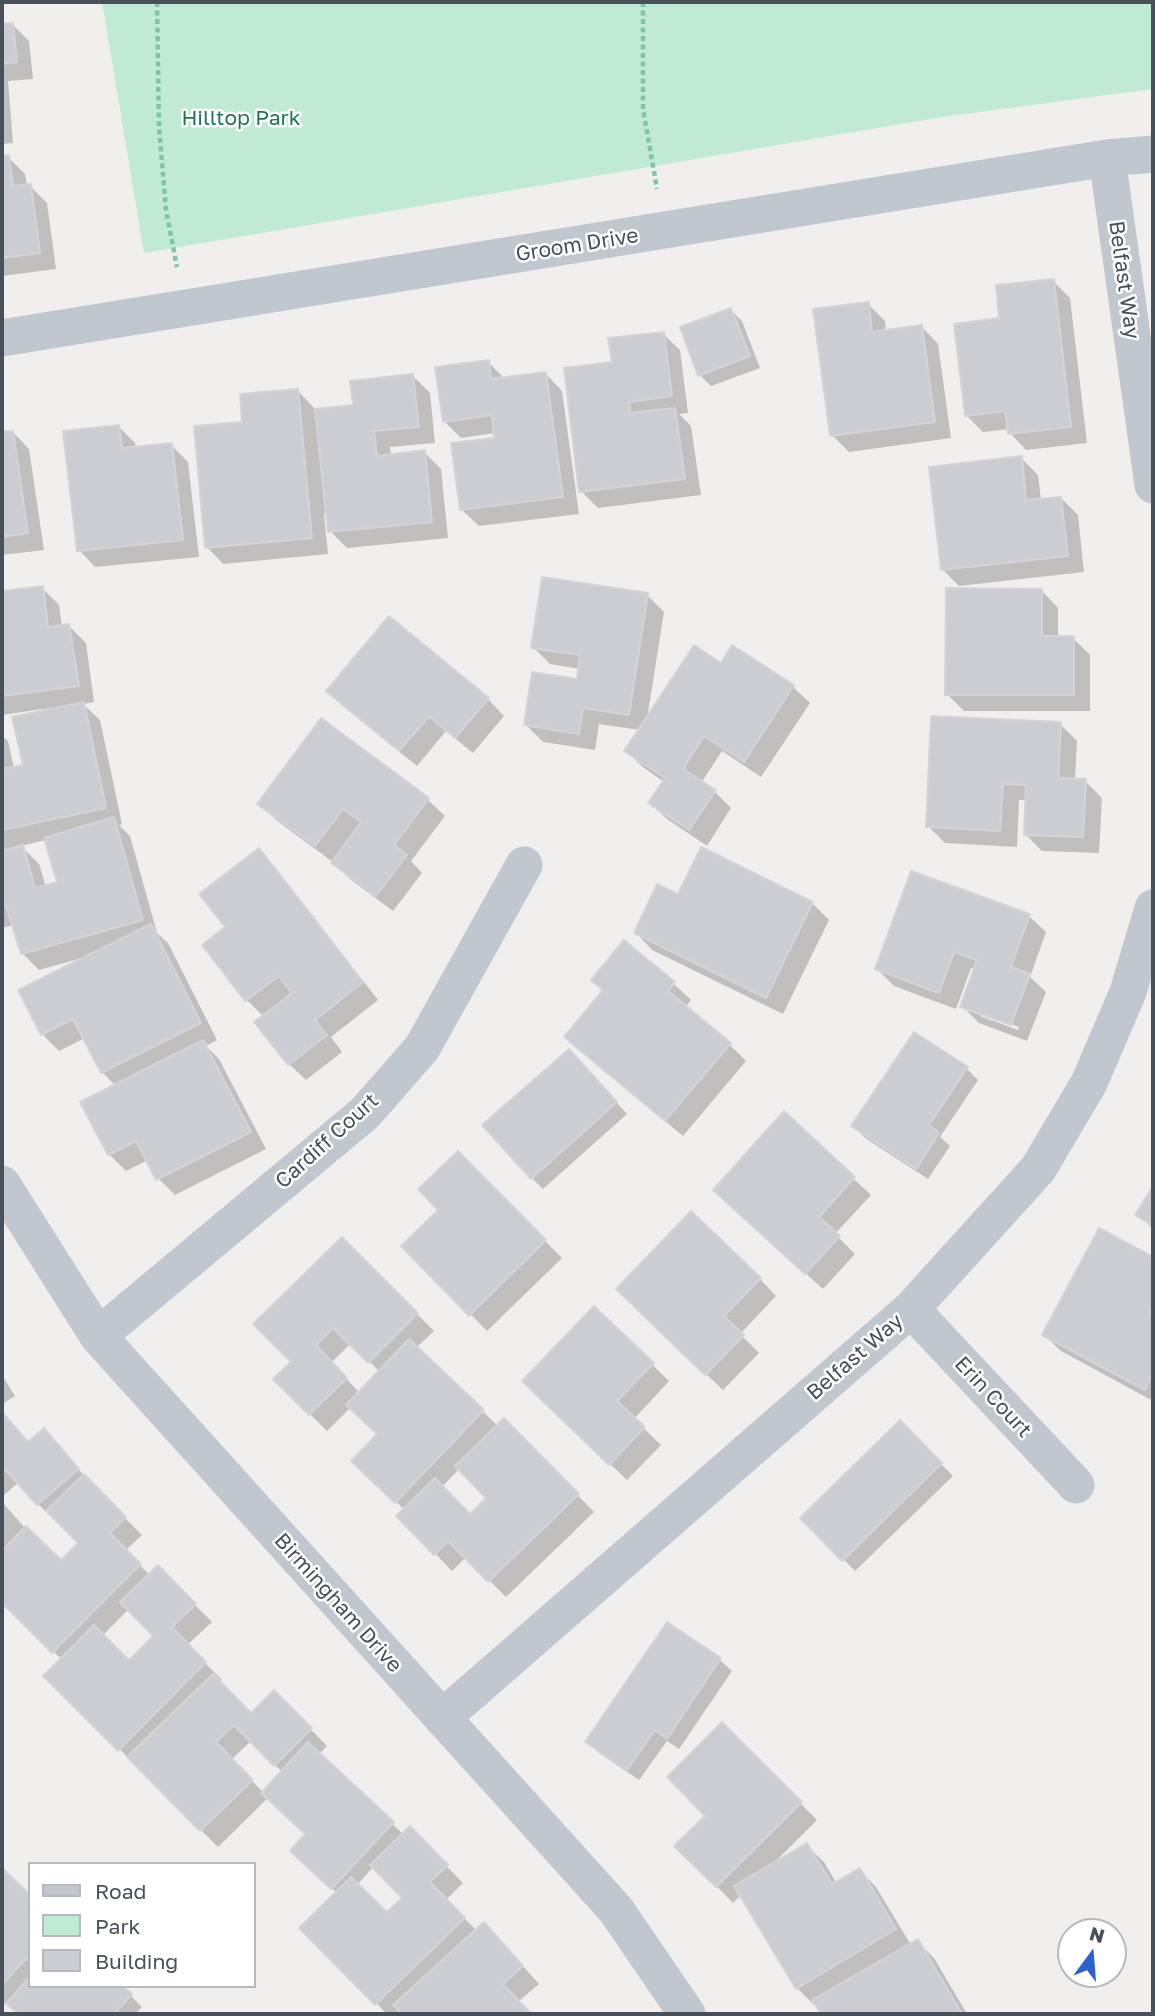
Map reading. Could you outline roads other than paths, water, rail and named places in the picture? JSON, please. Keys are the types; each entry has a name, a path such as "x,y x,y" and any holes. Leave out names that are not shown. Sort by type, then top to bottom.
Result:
{"street":[{"name":"Groom Drive","path":"2,338 1107,158 1153,154"},
{"name":"Belfast Way","path":"1107,158 1153,485"},
{"name":"Cardiff Court","path":"97,1336 365,1113 422,1048 524,865"},
{"name":"Belfast Way","path":"442,1718 911,1309 1038,1169 1089,1083 1128,992 1153,908"},
{"name":"Birmingham Drive","path":"2,1184 97,1336 616,1910 687,2014"},
{"name":"Erin Court","path":"911,1309 1076,1485"}],"park label":[{"name":"Hilltop Park","path":"241,118"}]}
